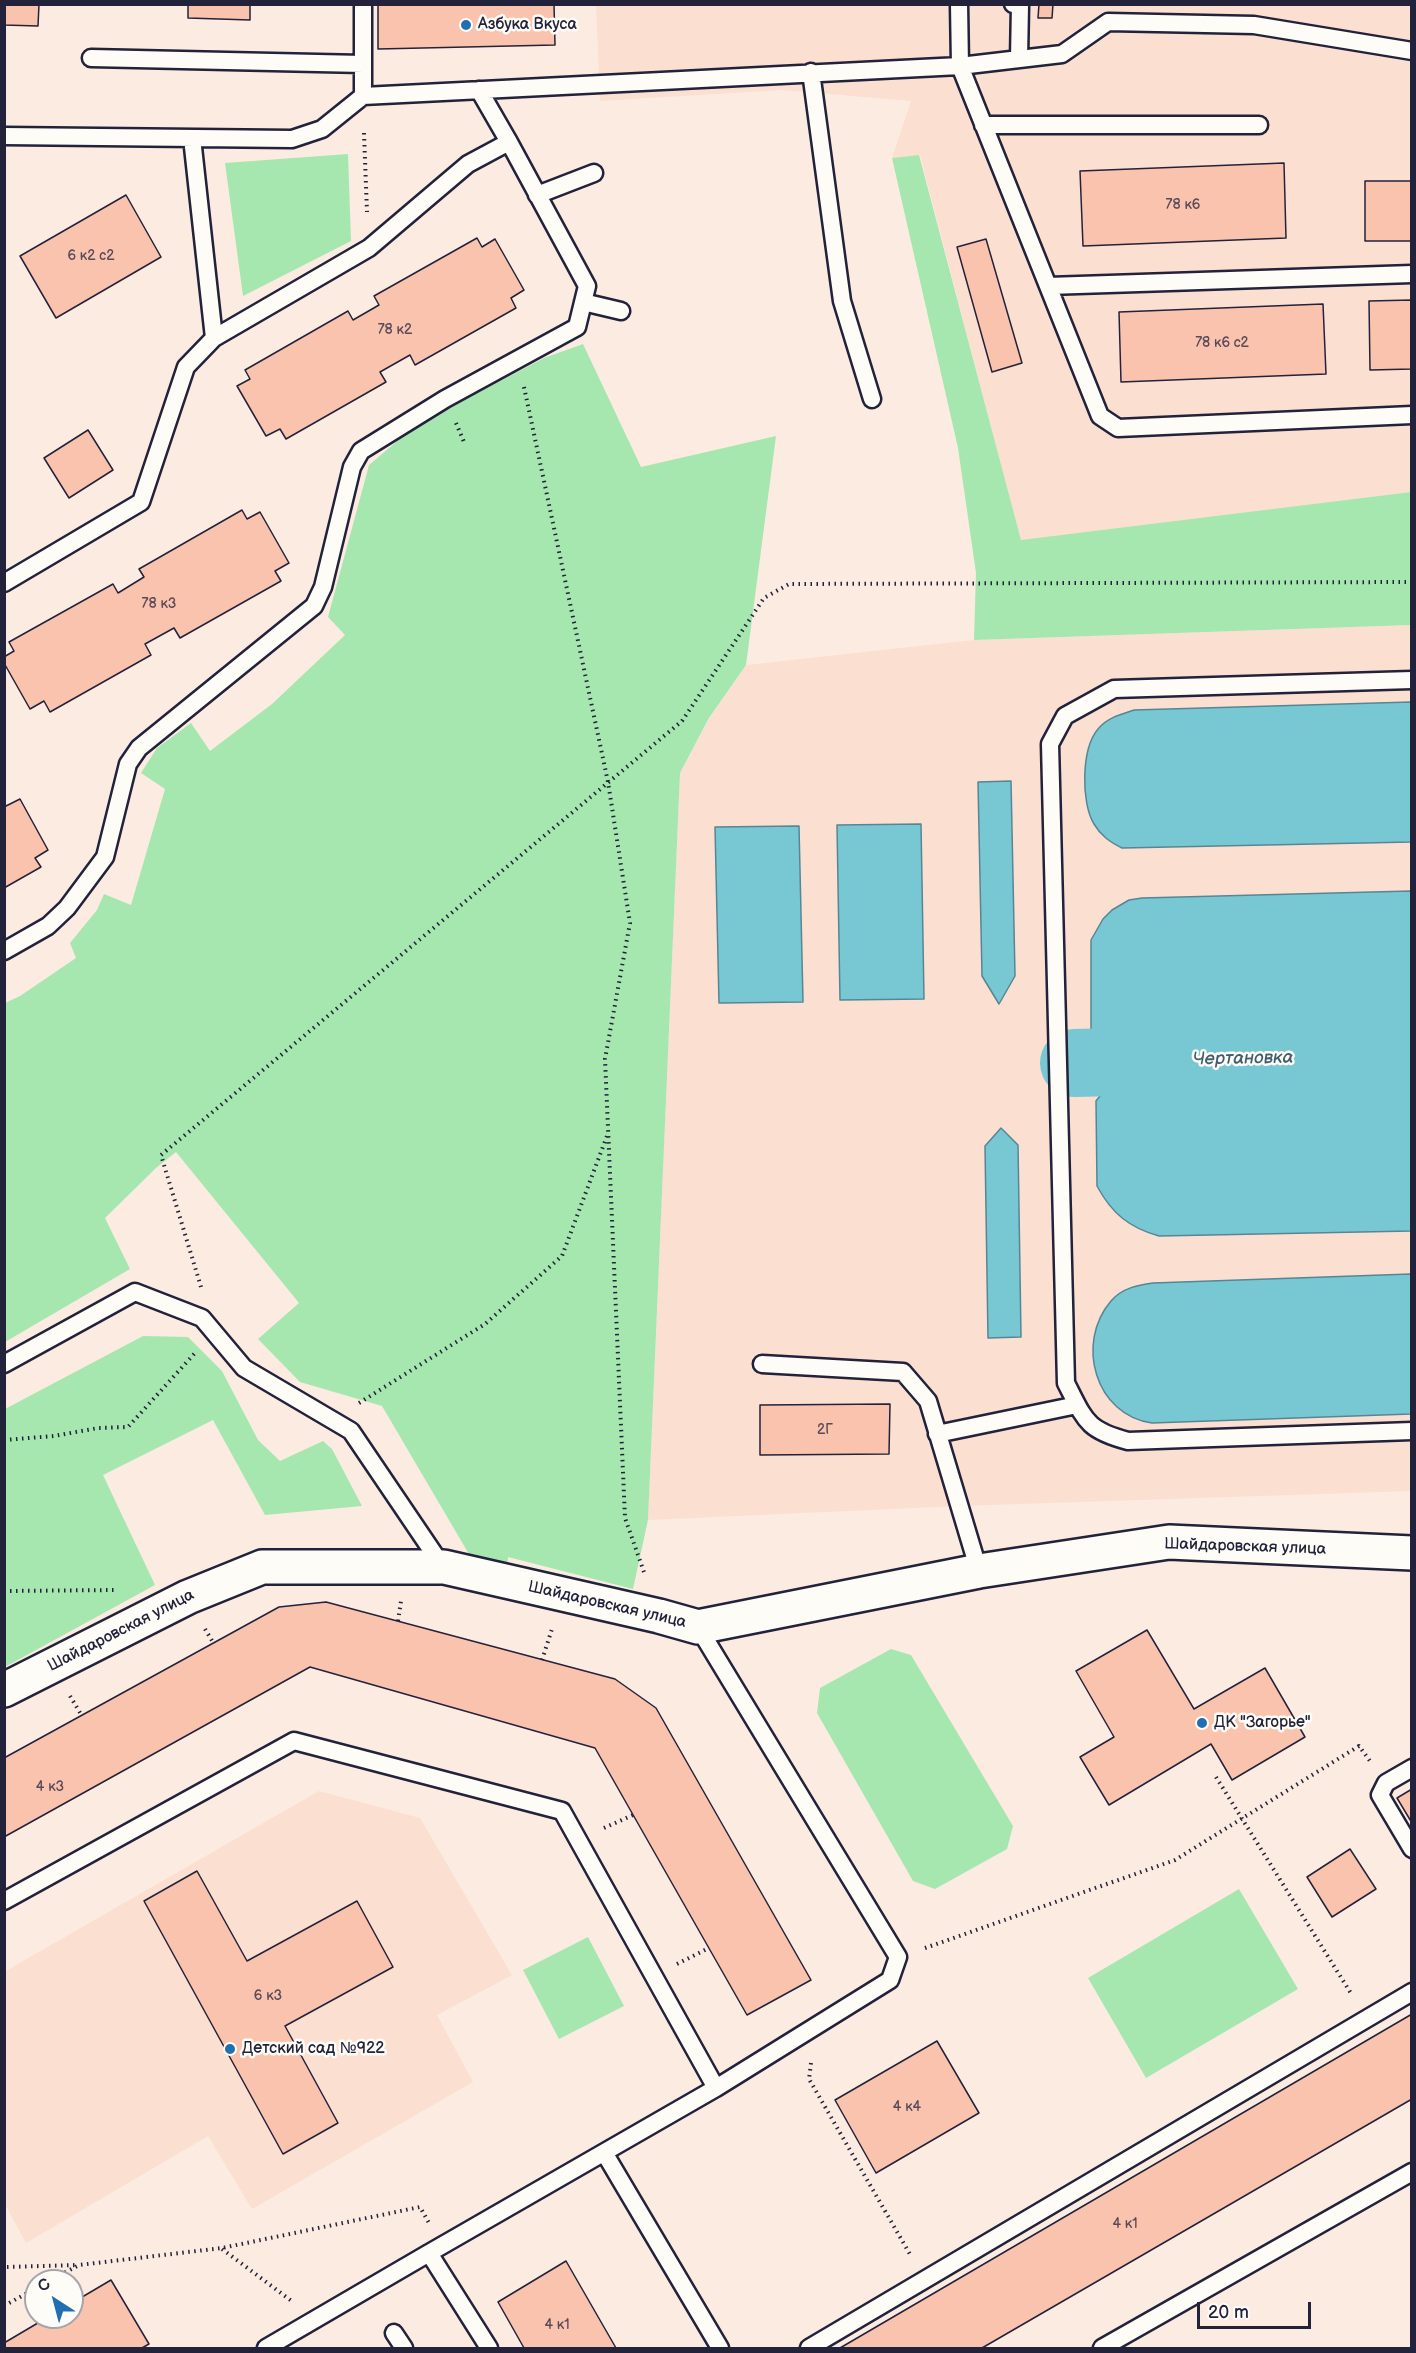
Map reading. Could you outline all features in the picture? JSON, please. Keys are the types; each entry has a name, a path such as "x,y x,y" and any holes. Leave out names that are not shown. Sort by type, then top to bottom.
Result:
{"street":[{"name":"Шайдаровская улица","path":"4,1690 188,1597 262,1567 444,1567 698,1627 978,1571 1168,1542 1412,1553"}],"lane":[{"path":"363,4 363,96"},
{"path":"959,4 960,66 1100,416 1118,428 1412,415"},
{"path":"1013,4 1020,5 1019,59"},
{"path":"4,136 292,139 322,129 363,96 960,66 1062,54 1108,22 1254,25 1412,51"},
{"path":"91,58 363,64"},
{"path":"811,72 842,301 872,399"},
{"path":"4,951 48,926 67,908 105,857 129,764 139,748 314,606 323,587 352,467 361,451 445,399 577,327 587,286 479,90"},
{"path":"983,125 1259,125"},
{"path":"192,138 214,338"},
{"path":"4,583 141,502 186,367 214,338 369,248 468,164 509,142"},
{"path":"537,195 594,173"},
{"path":"1048,286 1412,274"},
{"path":"583,302 621,310"},
{"path":"1412,680 1114,690 1065,716 1050,744 1066,1383 1083,1418 1103,1434 1128,1441 1412,1431"},
{"path":"4,1364 135,1292 202,1318 244,1368 351,1431 444,1567"},
{"path":"762,1364 903,1372 928,1401 978,1571"},
{"path":"937,1434 1077,1405"},
{"path":"266,2349 436,2249 605,2154 890,1980 898,1957 698,1627"},
{"path":"4,1901 294,1741 562,1811 716,2088"},
{"path":"1412,1768 1386,1783 1380,1795 1412,1849"},
{"path":"809,2349 1412,1992"},
{"path":"605,2154 720,2349"},
{"path":"1102,2349 1412,2172"},
{"path":"436,2249 489,2349"},
{"path":"394,2333 404,2349"}],"path":[{"path":"363,96 369,248"},
{"path":"518,359 608,782 630,923 605,1059 608,1133 625,1518 659,1616"},
{"path":"4,1440 54,1436 98,1428 128,1427 215,1332 161,1155 682,721 764,598 789,584 1412,582"},
{"path":"332,1420 485,1324 562,1256 608,1133"},
{"path":"4,1591 121,1590"},
{"path":"898,1957 1175,1860 1359,1746 1386,1783"},
{"path":"1216,1777 1367,2018"},
{"path":"814,2027 809,2079 925,2280"},
{"path":"7,2267 79,2265 222,2248 420,2207 436,2249"},
{"path":"222,2248 316,2319"},
{"path":"72,2269 79,2265"},
{"path":"4,2306 24,2295"}],"shaded area":[{"path":"596,5 1411,5 1411,492 1021,541 920,155 892,158 911,101 783,90 600,101"},
{"path":"1411,625 1411,1491 959,1506 648,1520 680,773 709,719 746,665 974,640"},
{"name":"Детский сад №922","path":"319,1791 420,1818 512,1975 437,2015 473,2082 252,2209 208,2136 26,2243 5,2204 4,1972"}],"green space":[{"path":"348,154 351,241 243,296 225,163"},
{"path":"919,155 1021,540 1411,492 1411,625 974,640 976,573 958,448 892,158"},
{"path":"583,344 641,467 776,436 746,665 709,718 680,773 648,1520 633,1589 508,1557 507,1570 483,1578 382,1406 300,1382 258,1339 299,1303 176,1152 156,1168 105,1218 130,1269 5,1342 5,1003 20,996 76,958 70,943 97,910 104,894 131,905 165,789 141,773 157,748 191,723 210,751 272,704 345,635 328,617 369,465 402,437 449,408 544,358"},
{"path":"143,1336 188,1337 222,1371 258,1440 280,1461 323,1441 332,1449 362,1506 265,1515 213,1420 103,1475 155,1585 5,1667 5,1409"},
{"path":"891,1649 911,1655 1013,1826 1007,1849 935,1889 913,1881 817,1713 820,1688"},
{"path":"1239,1889 1298,1989 1146,2078 1088,1978"},
{"path":"588,1937 624,2006 559,2039 523,1970"}],"water":[{"path":"1411,702 1411,842 1122,848 1103,835 1090,815 1085,790 1088,749 1092,738 1102,725 1124,713 1134,710"},
{"path":"1011,781 1015,976 999,1004 982,976 978,782"},
{"path":"921,824 924,999 840,1000 837,825"},
{"path":"799,826 803,1002 719,1003 715,827"},
{"path":"1411,891 1411,1029 1102,1035 1095,1035 1091,1030 1091,940 1103,919 1112,910 1129,900"},
{"path":"1411,1085 1411,1231 1159,1236 1139,1229 1123,1218 1109,1204 1097,1186 1096,1101 1103,1092"},
{"path":"1001,1128 1018,1145 1021,1337 988,1338 985,1146"},
{"path":"1411,1274 1411,1414 1152,1423 1132,1417 1116,1406 1104,1392 1097,1375 1093,1356 1094,1337 1100,1318 1115,1297 1130,1288 1153,1283"}],"building":[{"path":"4,4 39,4 38,26 4,25"},
{"path":"188,4 250,4 250,20 188,18"},
{"name":"Азбука Вкуса","path":"378,4 554,4 555,45 378,49"},
{"path":"1039,4 1053,4 1052,18 1038,18"},
{"path":"1284,163 1286,238 1083,246 1080,171"},
{"path":"1365,181 1412,181 1412,241 1365,241"},
{"path":"126,195 161,257 56,318 20,256"},
{"path":"477,238 482,247 495,239 524,290 511,298 516,308 415,365 410,355 380,372 386,382 286,439 280,429 266,436 237,386 250,379 245,370 348,311 353,320 379,305 374,296"},
{"path":"986,239 1022,363 992,372 957,247"},
{"path":"1412,300 1412,369 1370,370 1369,301"},
{"path":"1323,304 1326,374 1121,382 1119,312"},
{"path":"88,430 113,470 69,498 44,458"},
{"path":"242,510 247,519 260,512 289,563 275,571 281,581 180,638 174,628 145,644 151,655 50,712 44,701 30,709 4,663 4,657 14,651 9,642 113,584 118,593 144,577 139,569"},
{"path":"20,799 48,850 35,858 41,867 4,888 4,803 6,806"},
{"path":"890,1404 889,1454 760,1455 760,1405"},
{"path":"326,1602 615,1679 656,1708 811,1980 747,2015 595,1748 310,1667 4,1837 4,1758 279,1607"},
{"name":"ДК \"Загорье\"","path":"1147,1630 1194,1709 1265,1668 1305,1737 1232,1780 1211,1744 1109,1805 1080,1757 1114,1737 1076,1671"},
{"path":"1412,1789 1412,1823 1397,1798"},
{"path":"1350,1849 1376,1889 1332,1917 1307,1877"},
{"path":"197,1871 247,1961 357,1901 393,1967 285,2026 338,2123 283,2154 144,1901"},
{"path":"1412,2014 1412,2099 982,2348 840,2348"},
{"path":"937,2041 979,2113 876,2173 835,2100"},
{"path":"566,2261 616,2348 524,2348 498,2302"},
{"path":"111,2280 149,2344 142,2348 4,2348 4,2343 28,2329 84,2329 84,2296"}],"waterway":[{"name":"Чертановка","path":"1074,1063 1412,1055"}],"place":[{"name":"Азбука Вкуса","path":"466,25"},
{"name":"ДК \"Загорье\"","path":"1202,1723"},
{"name":"Детский сад №922","path":"230,2049"}]}
